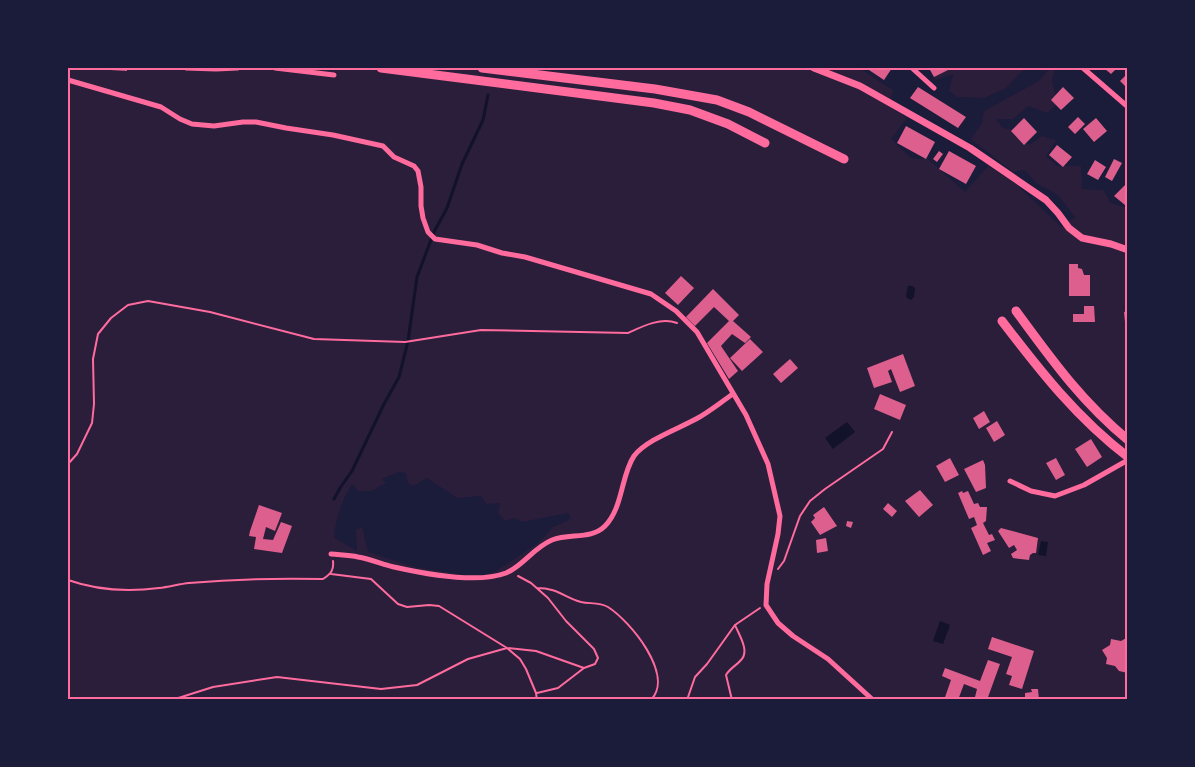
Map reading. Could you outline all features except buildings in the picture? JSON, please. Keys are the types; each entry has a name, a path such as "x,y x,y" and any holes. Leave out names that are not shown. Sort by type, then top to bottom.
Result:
{"highway":[{"path":"381,68 654,103 690,110 728,124 764,143"},
{"path":"482,68 655,89 716,100 750,112 844,160"},
{"path":"1016,311 1065,378 1106,422 1128,440"},
{"path":"1002,321 1057,392 1097,432 1126,457"}],"main road":[{"path":"814,68 860,86 970,148 1046,200 1058,212 1069,228 1082,238 1111,244 1128,250"}],"street":[{"path":"186,68 238,68"},
{"path":"276,68 334,75"},
{"path":"912,68 934,88"},
{"path":"1083,68 1128,107"},
{"path":"68,80 161,107 192,124 225,126 242,122 256,122 334,135 383,146 394,157 414,166 418,171 421,187 420,206 428,232 435,239 477,245 502,253 525,257 651,294 676,310 697,332 746,415 768,464 780,516 768,578 766,605 778,623 793,636 828,658 873,700"},
{"path":"331,554 358,557 395,567 451,576 480,578 504,574 514,570 542,544 557,538 590,535 598,532 607,524 620,498 629,467 635,455 652,442 698,418 733,394"},
{"path":"1010,481 1031,491 1055,496 1084,485 1126,457"}],"path":[{"path":"68,464 77,454 92,423 94,404 93,359 98,334 111,318 128,305 148,301 210,312 314,339 405,342 481,330 628,333 646,324 670,321 679,324"},
{"path":"768,578 784,562 800,516 810,501 883,449 892,432"},
{"path":"68,580 80,584 124,591 189,583 271,578 324,579 333,568 331,554"},
{"path":"514,570 518,576 537,588 548,598 566,621 594,650 598,658 595,664 584,668 558,688 536,693"},
{"path":"330,574 371,579 398,604 407,607 438,606 507,648 520,659 538,700"},
{"path":"537,588 549,588 581,602 600,604 608,607 623,619 642,641 653,659 659,684 656,694 651,700"},
{"path":"687,700 695,677 707,664 735,625 766,605"},
{"path":"732,700 726,675 742,659 745,649 735,625"},
{"path":"172,700 212,687 277,678 381,689 417,684 468,659 507,648 536,651 584,668"}],"shaded area":[{"path":"68,68 859,68 894,91 887,105 907,118 891,139 912,159 928,159 965,192 988,166 1015,183 1061,227 1075,217 1058,195 1036,183 1025,170 1013,172 971,139 982,123 984,111 1039,81 1048,70 1039,68 1055,68 1052,80 1057,104 1047,113 1028,106 1013,119 996,119 1003,128 1013,130 1029,145 1042,136 1056,140 1046,156 1057,166 1081,166 1082,189 1103,190 1111,203 1127,208 1127,699 68,699","holes":["398,472 406,473 408,483 413,486 427,478 457,498 481,496 486,504 500,503 498,513 505,521 514,518 522,522 568,513 571,517 567,521 553,527 538,543 495,572 476,577 415,567 368,552 362,527 356,530 357,551 334,538 340,510 352,484 358,491 371,491 386,483 382,479"]},
{"path":"928,68 1025,68 1006,88 984,98 958,97 949,91 953,74 935,80"},
{"path":"908,286 915,288 914,297 911,300 906,296"},
{"path":"847,422 855,432 833,449 825,438"},
{"path":"1041,541 1048,542 1046,556 1038,555"},
{"path":"940,621 950,625 943,644 933,641"}],"waterway":[{"path":"334,499 352,471 399,377 408,341 417,277 434,232 447,208 462,164 483,120 488,95"}]}
